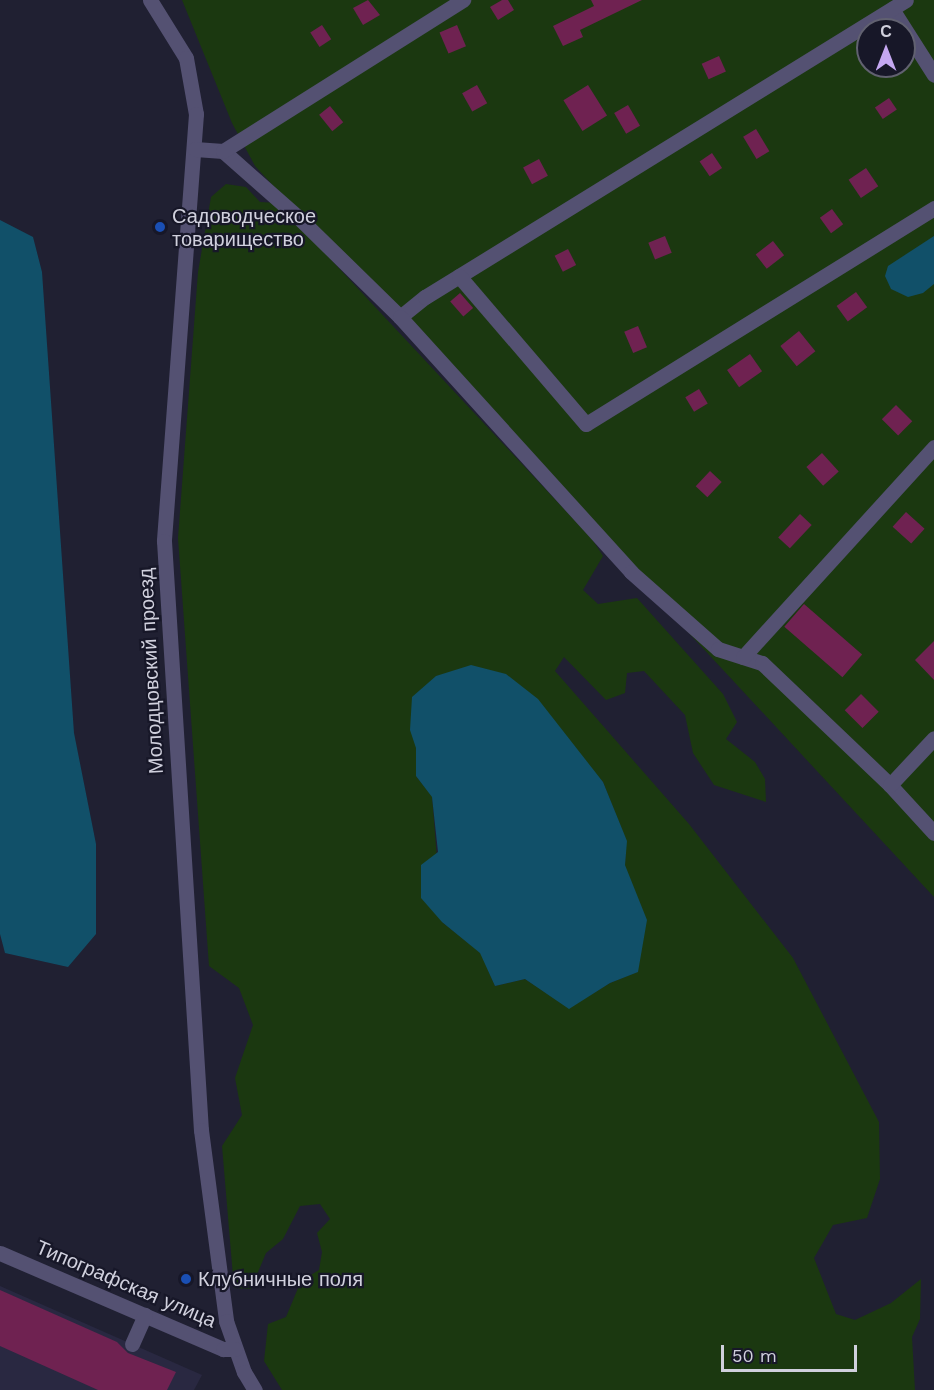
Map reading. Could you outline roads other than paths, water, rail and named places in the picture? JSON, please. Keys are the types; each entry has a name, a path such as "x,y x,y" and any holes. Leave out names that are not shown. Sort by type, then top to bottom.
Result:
{"street":[{"name":"Молодцовский проезд","path":"150,0 186,58 194,88 195,149 164,541 201,1130 226,1321 235,1349 255,1390"},
{"path":"195,149 223,151 463,0"},
{"path":"400,317 459,276 906,0"},
{"path":"891,9 934,75"},
{"path":"223,151 299,218 400,317 631,572 718,650 762,663 890,785 934,833"},
{"path":"459,276 586,424 934,208"},
{"path":"743,657 934,447"},
{"path":"890,785 934,738"},
{"name":"Типографская улица","path":"0,1253 223,1349 235,1349"},
{"path":"132,1344 145,1315"}],"water":[{"path":"0,220 33,237 42,272 74,733 96,844 96,934 68,967 5,953 0,934"},
{"path":"934,236 934,284 923,293 908,297 891,289 885,276 888,266"},
{"path":"471,665 506,674 538,699 603,782 627,841 625,865 647,920 638,972 610,983 569,1009 525,979 495,986 480,953 442,922 421,898 421,865 438,852 432,797 416,776 416,748 410,730 412,697 436,676"}],"place":[{"name":"Садоводческое товарищество","path":"160,227"},
{"name":"Клубничные поля","path":"186,1279"}]}
